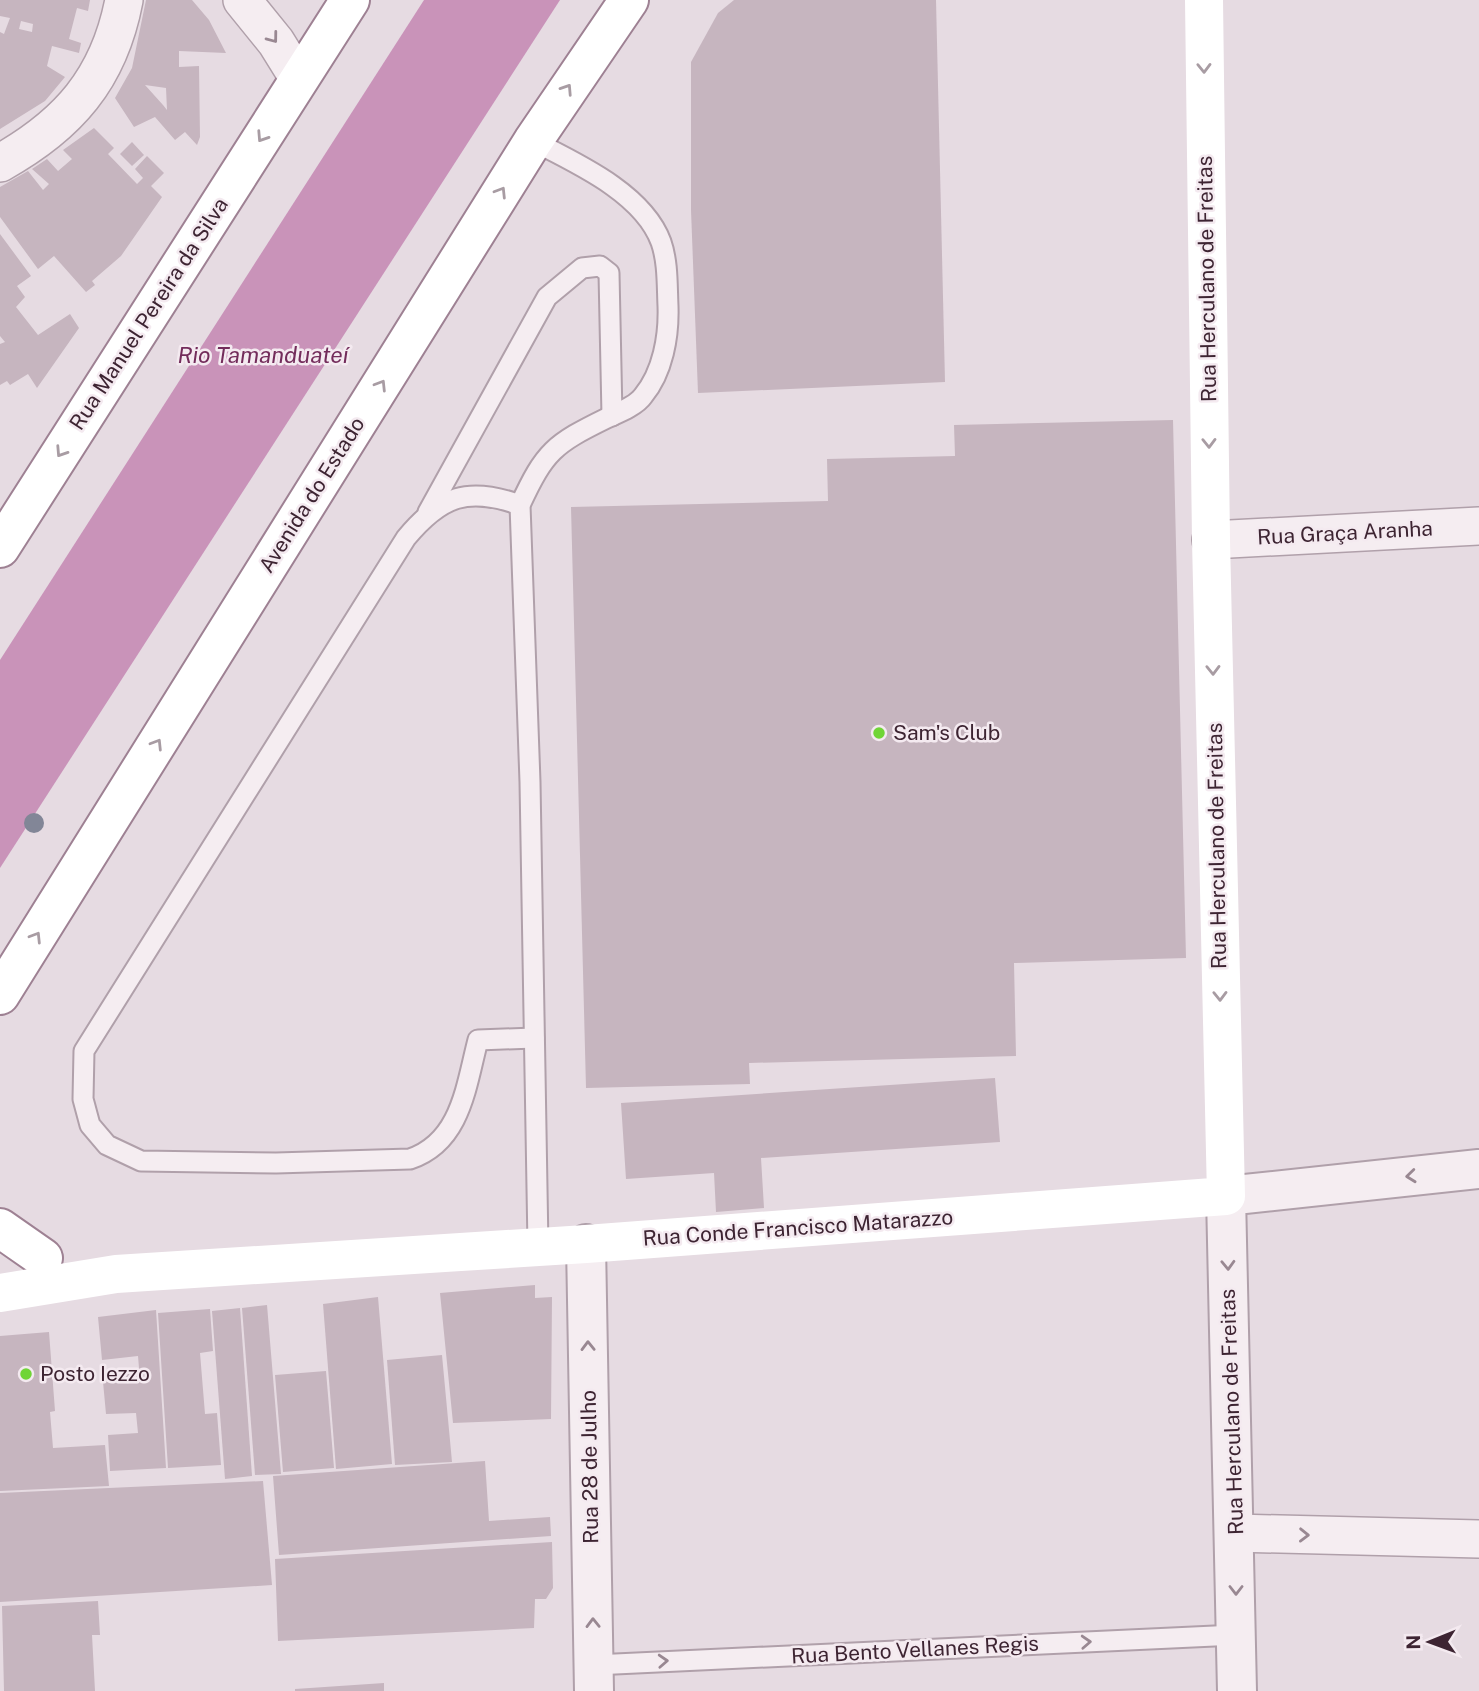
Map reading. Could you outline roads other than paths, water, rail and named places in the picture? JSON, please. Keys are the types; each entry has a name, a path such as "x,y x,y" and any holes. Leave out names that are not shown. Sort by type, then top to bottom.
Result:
{"main road":[{"name":"Rua Manuel Pereira da Silva","path":"0,548 350,0"},
{"name":"Avenida do Estado","path":"0,995 533,141 629,0"},
{"name":"Rua Herculano de Freitas","path":"1203,0 1211,540 1226,1196"},
{"name":"Rua Conde Francisco Matarazzo","path":"0,1293 116,1274 586,1244 1226,1196"},
{"path":"0,1228 43,1258"},
{"name":"Rua Conde Francisco Matarazzo","path":"0,1248 116,1274"}],"street":[{"path":"0,163 24,149 70,114 96,79 111,48 124,0"},
{"path":"242,0 276,41 299,79"},
{"name":"Rua Graça Aranha","path":"1211,540 1479,526"},
{"name":"Rua Conde Francisco Matarazzo","path":"1226,1196 1479,1169"},
{"name":"Rua Herculano de Freitas","path":"1226,1196 1236,1533 1237,1691"},
{"name":"Rua 28 de Julho","path":"586,1244 594,1678"},
{"path":"1236,1533 1479,1539"}],"lane":[{"path":"533,141 596,174 629,200 661,241 666,264 669,324 659,371 642,399 566,438 550,451 537,469 520,505 538,1246"},
{"path":"534,1038 478,1040 454,1122 442,1141 429,1153 410,1159 276,1163 141,1161 107,1145 90,1125 83,1099 84,1051 406,538 428,512 547,297 582,268 600,267 609,273 612,416"},
{"path":"428,512 447,501 474,496 497,497 520,505"},
{"name":"Rua Bento Vellanes Regis","path":"594,1678 1236,1635"}],"water":[{"name":"Rio Tamanduateí","path":"424,0 560,0 0,868 0,660"}],"place":[{"name":"Sam's Club","path":"879,733"},
{"name":"Posto Iezzo","path":"26,1374"}]}
